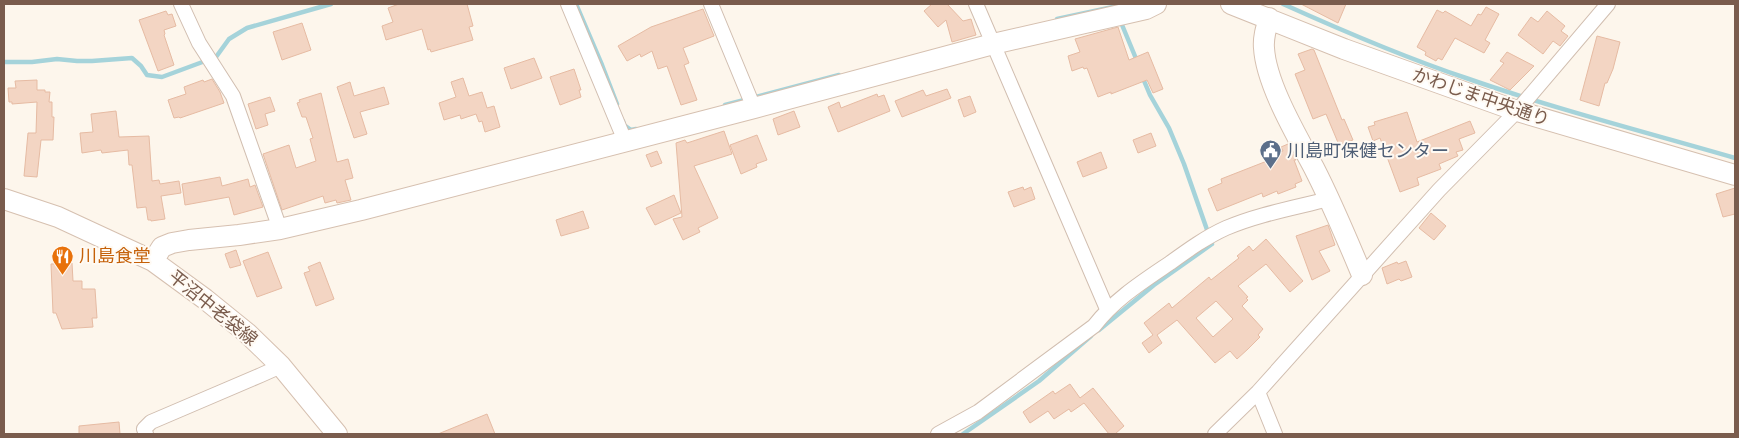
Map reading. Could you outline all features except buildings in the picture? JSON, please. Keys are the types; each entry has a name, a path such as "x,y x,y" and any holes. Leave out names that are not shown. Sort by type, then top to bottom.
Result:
{"street":[{"path":"180,4 199,42 233,96 280,229"},
{"path":"568,4 625,141"},
{"path":"711,4 754,108"},
{"path":"976,4 1107,309"},
{"path":"152,261 162,247 172,243 280,229 754,108 993,44 1146,9 1156,4"},
{"name":"かわじま中央通り","path":"1231,4 1344,49 1517,111 1735,175"},
{"path":"1215,434 1258,392 1439,190 1517,111 1608,4"},
{"path":"1269,18 1264,49 1269,74 1284,109 1329,199 1362,276"},
{"name":"平沼中老袋線","path":"4,199 58,217 152,261 212,304 247,333 281,366 337,434"},
{"path":"938,434 978,412 1094,326 1107,309 1201,241 1225,228 1268,213 1329,199"},
{"path":"146,434 144,429 151,422 262,376 281,366"},
{"path":"1258,392 1275,434"}],"waterway":[{"path":"4,62 32,62 57,59 92,61 132,58 147,75 162,77 216,57 229,39 247,28 331,4"},
{"path":"576,4 617,104"},
{"path":"1283,4 1373,43 1466,78 1566,110 1735,158"},
{"path":"1057,19 1113,7"},
{"path":"1120,20 1137,61"},
{"path":"725,105 839,75"},
{"path":"1099,330 1154,285 1212,244 1184,164 1169,128 1150,95 1142,76"},
{"path":"623,121 624,125 631,130 636,129"},
{"path":"963,434 1039,381 1091,336"}],"place":[{"name":"川島町保健センター","path":"1271,170"},
{"name":"川島食堂","path":"63,275"}]}
